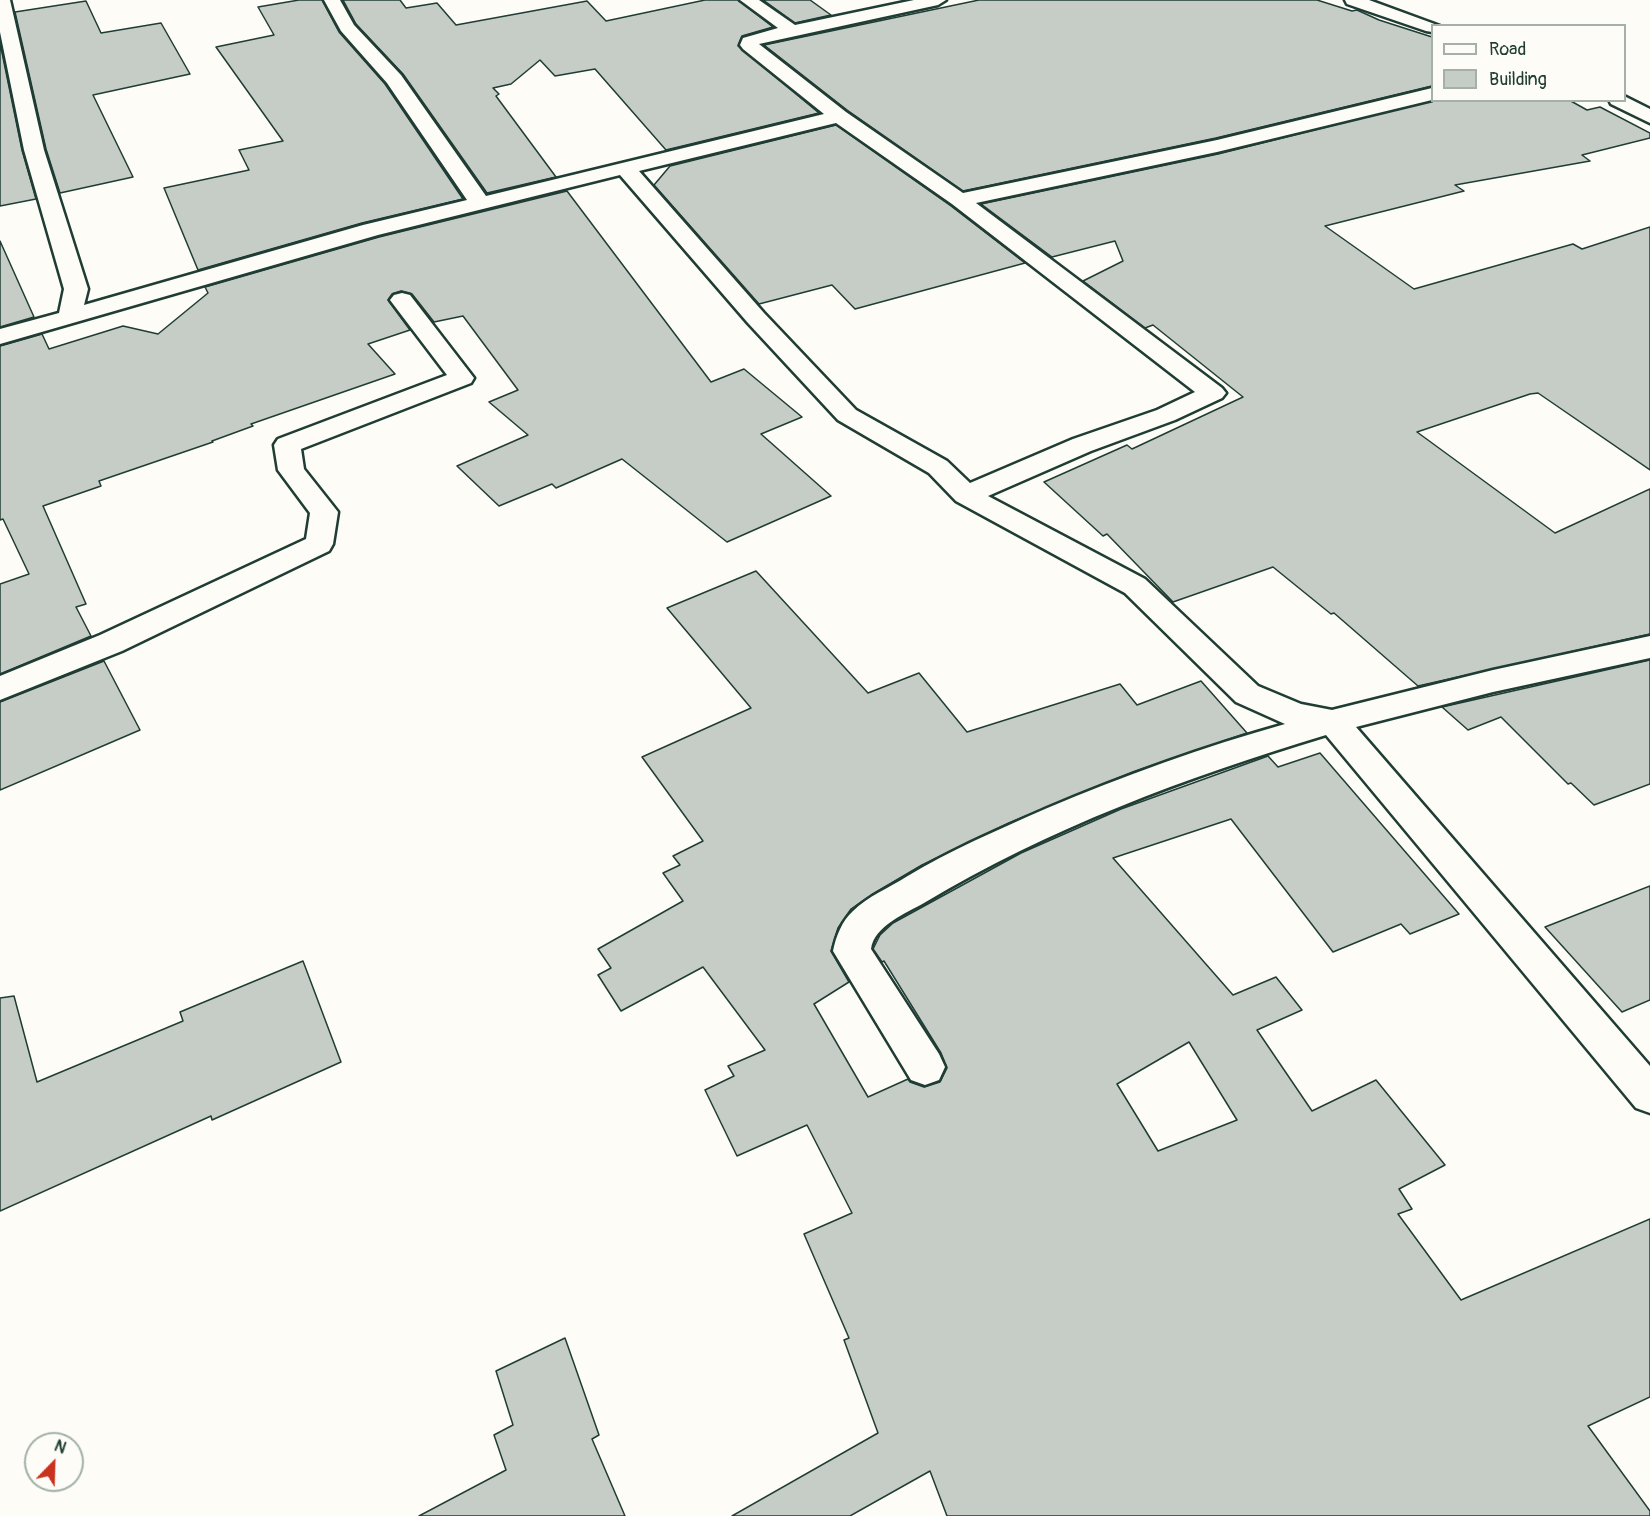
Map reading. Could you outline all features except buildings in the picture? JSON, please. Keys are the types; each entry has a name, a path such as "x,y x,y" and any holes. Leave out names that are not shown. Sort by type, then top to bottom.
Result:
{"street":[{"path":"2,0 34,150 76,288 69,318"},
{"path":"332,0 347,27 394,79 480,203"},
{"path":"748,0 794,31"},
{"path":"938,0 753,39 749,45 839,116 959,200 1213,393 1166,416 1082,445 966,495"},
{"path":"1353,0 1431,27"},
{"path":"1379,9 1403,0"},
{"path":"959,200 1217,146 1431,94"},
{"path":"1622,102 1650,117"},
{"path":"0,337 371,230 839,116"},
{"path":"625,168 756,318 847,416 938,467 966,495 1135,586 1247,694 1295,715 1333,722 1650,1095"},
{"path":"0,689 111,643 319,544 324,512 291,470 287,445 462,378 402,300"},
{"path":"925,1067 852,951 852,939 863,923 948,868 1091,802 1204,761 1333,722 1539,670 1650,646"}]}
